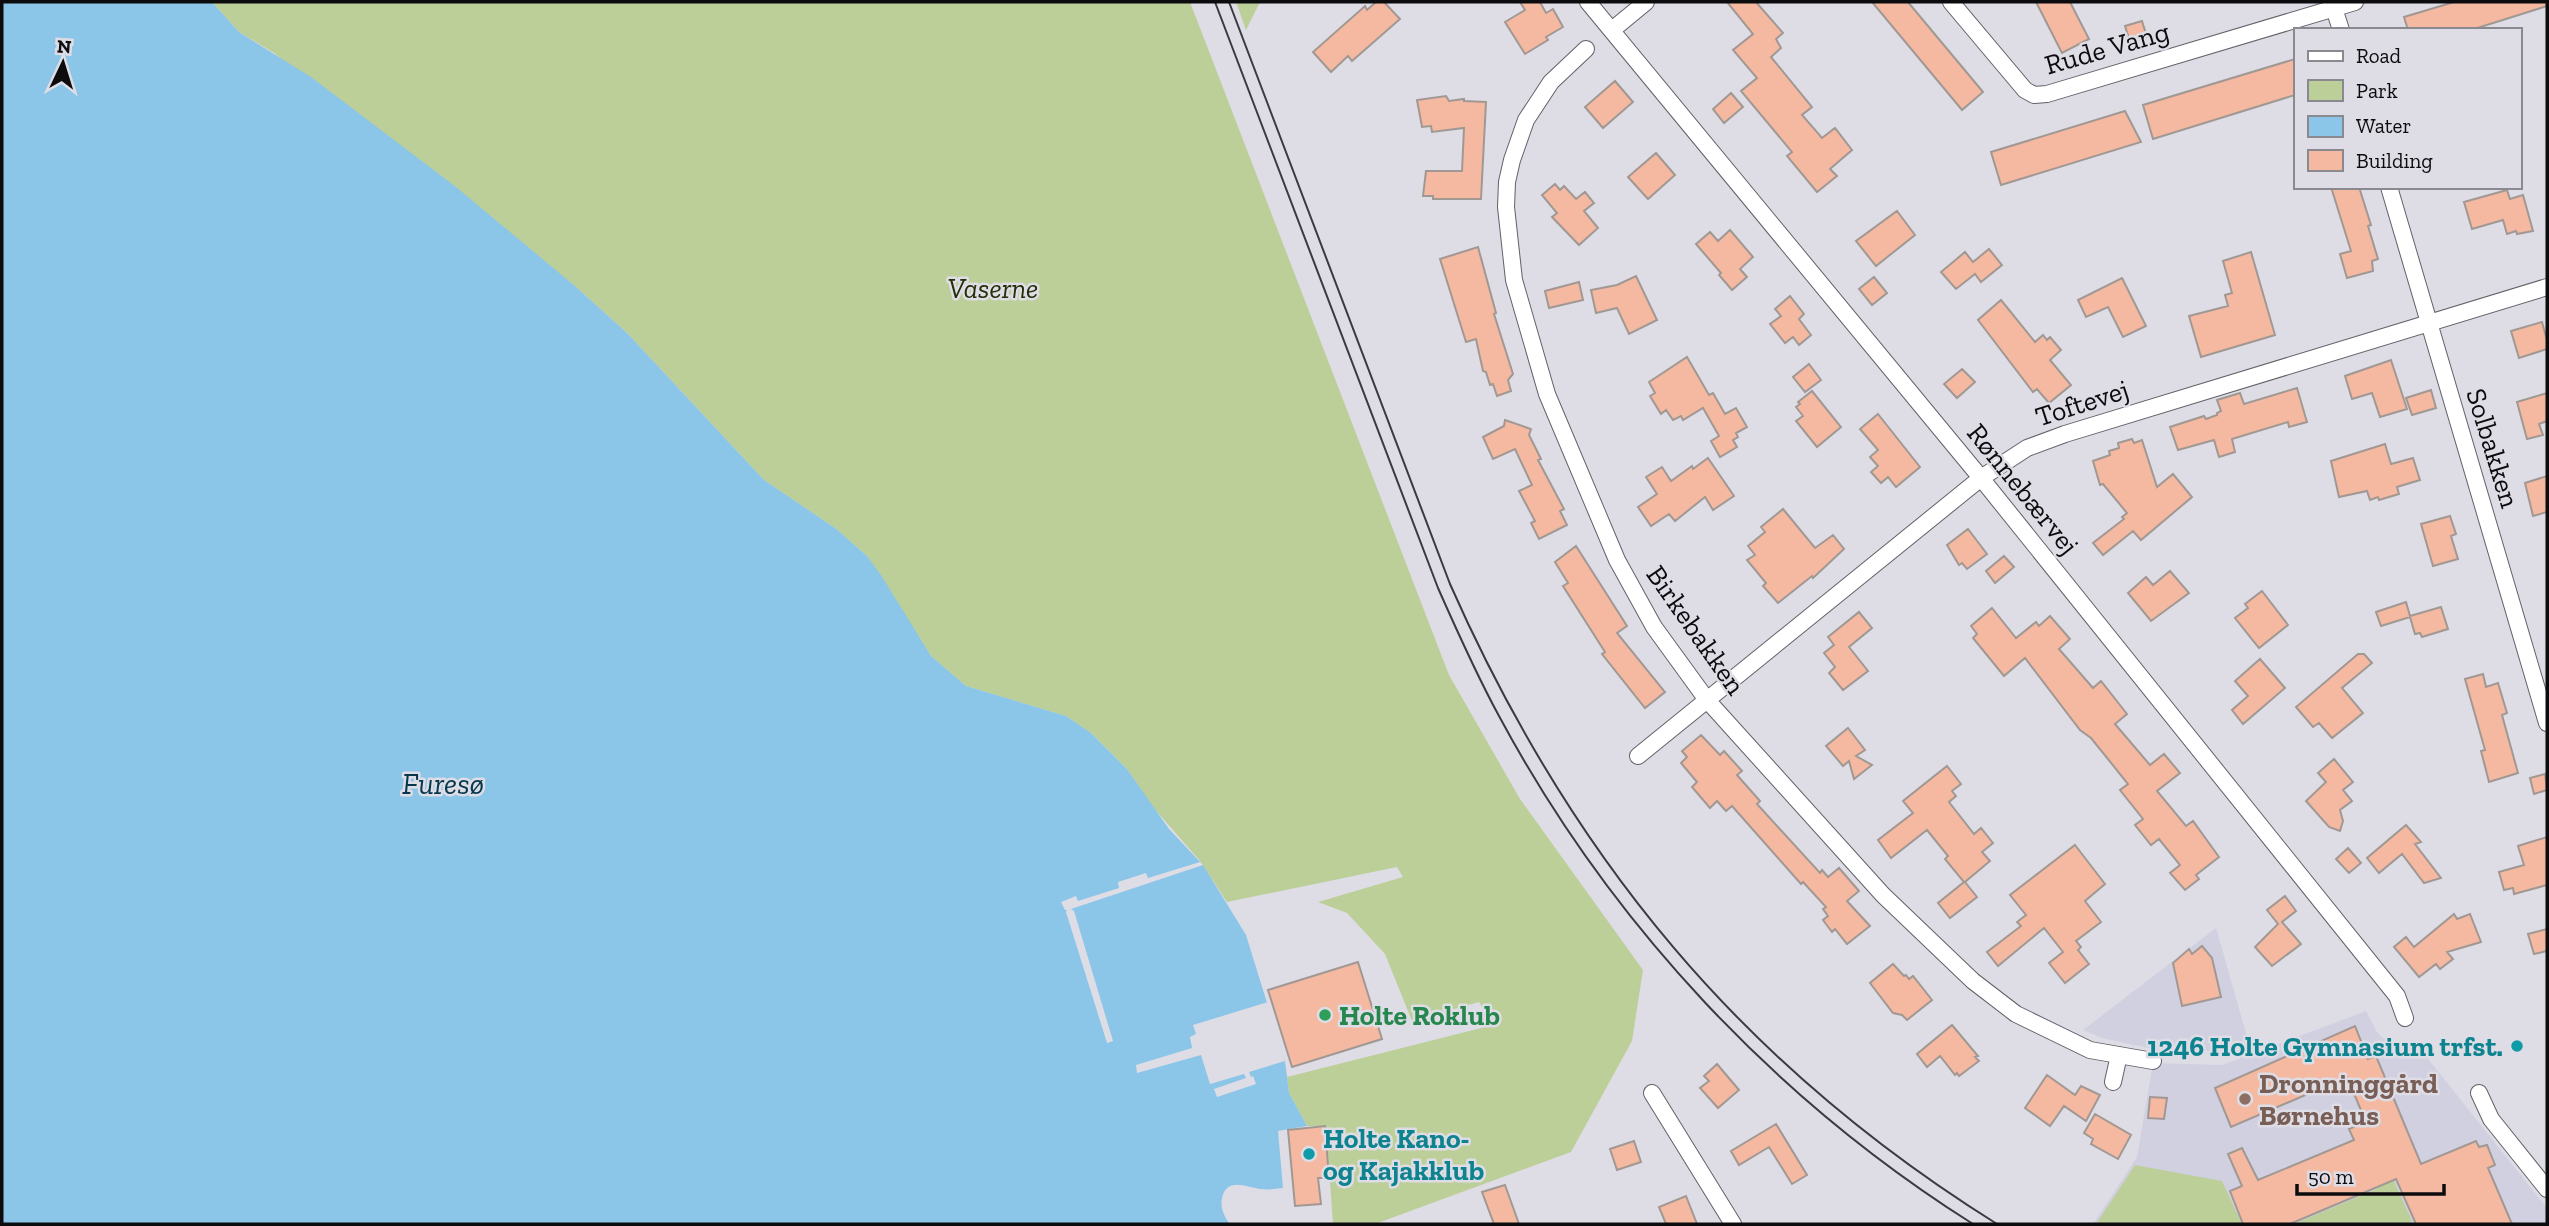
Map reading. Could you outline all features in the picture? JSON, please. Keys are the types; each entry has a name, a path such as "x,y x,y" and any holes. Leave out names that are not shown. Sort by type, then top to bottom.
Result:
{"street":[{"name":"Rønnebærvej","path":"1588,2 1981,478 2397,996 2405,1018"},
{"path":"1612,30 1646,2"},
{"name":"Rude Vang","path":"1951,2 2025,90 2034,95 2048,94 2333,5 2355,2"},
{"path":"2333,5 2340,28"},
{"name":"Birkebakken","path":"1586,49 1551,82 1527,120 1512,160 1506,207 1514,280 1547,394 1617,560 1654,627 1707,700 1883,895 1973,981 2016,1014 2090,1050 2153,1061"},
{"name":"Solbakken","path":"2390,189 2547,723"},
{"name":"Toftevej","path":"1638,756 1981,478 2027,448 2547,287"},
{"path":"2113,1083 2119,1055"},
{"path":"1652,1093 1733,1224"},
{"path":"2479,1093 2491,1119 2547,1189"}],"shaded area":[{"name":"Dronninggård Børnehus","path":"2216,928 2250,1047 2207,1051 2153,1049 2102,1038 2083,1030"},
{"path":"2366,1011 2377,1032 2384,1039 2402,1043 2413,1040 2547,1208 2547,1224 2093,1224 2137,1157 2153,1063 2222,1065"}],"green space":[{"name":"Vaserne","path":"212,2 1190,2 1449,675 1520,799 1643,970 1632,1041 1571,1152 1375,1224 1333,1224 1326,1126 1307,1126 1289,1093 1287,1077 1493,1025 1479,1002 1412,1021 1385,954 1347,913 1318,902 1403,877 1397,867 1227,902 1200,861 1152,806 1127,769 1091,733 1066,716 966,686 931,656 867,556 835,528 764,480 627,333 575,286 274,53 239,32"},
{"path":"1236,2 1260,2 1246,30"},
{"path":"2135,1165 2222,1181 2242,1224 2096,1224"},
{"path":"2393,1179 2412,1221 2407,1224 2294,1224 2377,1189 2375,1185"}],"water":[{"name":"Furesø","path":"2,2 212,2 239,32 311,77 456,187 627,333 764,480 835,528 867,556 931,656 966,686 1066,716 1091,733 1127,769 1169,829 1203,865 1246,935 1285,1061 1289,1093 1307,1126 1278,1131 1283,1188 1263,1189 1238,1185 1228,1187 1222,1198 1222,1205 1230,1224 2,1224"}],"pier":[{"path":"1200,862 1203,865 1071,909 1074,911 1113,1041 1107,1043 1067,910 1061,902 1076,896 1078,901 1119,888 1118,882 1146,873 1148,878"},
{"path":"1268,1002 1285,1061 1249,1072 1256,1084 1217,1097 1214,1089 1246,1078 1244,1074 1210,1084 1201,1055 1137,1073 1136,1065 1192,1048 1190,1037 1196,1034 1193,1025"}],"building":[{"path":"1376,2 1384,2 1400,19 1352,61 1348,56 1331,72 1313,52 1365,6 1367,10"},
{"path":"1520,2 1540,2 1546,13 1553,9 1563,27 1525,54 1505,22 1525,10"},
{"path":"1727,2 1756,2 1783,33 1776,39 1781,48 1771,57 1812,107 1802,115 1822,138 1835,128 1852,150 1830,169 1837,176 1817,192 1787,156 1792,152 1741,91 1757,78 1733,50 1753,34"},
{"path":"1872,2 1908,2 1983,92 1962,110"},
{"path":"2036,2 2070,2 2089,39 2062,53"},
{"path":"2454,2 2547,2 2547,6 2477,28 2407,28 2404,17"},
{"path":"2142,21 2147,37 2130,42 2125,26"},
{"path":"2294,59 2294,95 2153,139 2143,105"},
{"path":"1615,81 1633,102 1603,128 1585,107"},
{"path":"1731,93 1743,107 1724,123 1713,109"},
{"path":"1446,96 1449,101 1464,99 1486,102 1481,199 1433,199 1433,196 1423,196 1426,171 1462,171 1464,128 1432,132 1431,126 1422,127 1417,100"},
{"path":"2125,111 2141,142 2001,185 1991,152"},
{"path":"1656,153 1675,175 1648,199 1628,177"},
{"path":"1555,184 1560,190 1564,186 1576,199 1585,192 1594,203 1584,211 1598,228 1579,245 1552,217 1557,213 1542,195"},
{"path":"2332,189 2360,189 2378,259 2372,261 2373,271 2347,278 2340,254 2351,251"},
{"path":"2507,190 2510,199 2523,195 2533,231 2507,234 2503,220 2472,229 2464,202"},
{"path":"1897,211 1915,235 1876,266 1856,241"},
{"path":"1730,230 1753,257 1740,269 1747,277 1732,290 1696,244 1710,232 1718,241"},
{"path":"1478,247 1496,313 1494,314 1513,374 1508,380 1511,391 1497,396 1493,384 1490,385 1486,372 1483,371 1476,339 1466,342 1440,259"},
{"path":"1989,249 2002,265 1981,282 1975,274 1956,289 1941,272 1965,252 1973,262"},
{"path":"2251,252 2275,335 2201,357 2189,316 2228,306 2225,295 2232,293 2223,261"},
{"path":"1636,276 1657,320 1629,334 1617,308 1596,313 1591,290 1617,285"},
{"path":"1874,277 1887,293 1872,305 1859,289"},
{"path":"2122,278 2146,326 2123,337 2108,307 2086,317 2078,300"},
{"path":"1579,282 1583,300 1549,308 1545,291"},
{"path":"1790,296 1804,314 1799,319 1811,335 1799,345 1793,337 1785,343 1770,324 1781,316 1775,309"},
{"path":"2001,300 2035,342 2043,335 2047,340 2050,337 2061,350 2050,360 2071,385 2049,403 2037,389 2033,392 1978,320"},
{"path":"2542,322 2547,349 2519,358 2511,331"},
{"path":"1687,357 1709,395 1713,393 1725,414 1736,408 1747,427 1736,433 1738,437 1733,440 1737,447 1720,457 1711,441 1719,436 1703,408 1683,420 1681,416 1673,420 1666,410 1661,414 1650,396 1655,393 1649,382"},
{"path":"2391,360 2407,409 2380,417 2372,393 2352,399 2345,376"},
{"path":"1809,364 1821,380 1805,392 1793,377"},
{"path":"1962,369 1975,382 1957,398 1944,384"},
{"path":"2297,388 2307,422 2289,427 2288,422 2232,439 2235,452 2219,457 2214,440 2178,450 2170,427 2204,416 2206,419 2217,415 2221,411 2217,400 2240,393 2244,404"},
{"path":"2431,390 2436,408 2412,415 2406,398"},
{"path":"1812,391 1841,427 1817,447 1796,421 1803,416 1796,407 1800,404 1798,402"},
{"path":"2547,393 2547,421 2539,424 2543,435 2527,439 2517,402"},
{"path":"1878,414 1920,467 1896,487 1888,477 1881,483 1871,472 1878,466 1870,457 1878,450 1860,429"},
{"path":"1505,420 1531,429 1529,435 1541,459 1538,460 1564,509 1560,511 1567,525 1539,539 1531,523 1535,521 1519,491 1532,485 1515,449 1493,459 1483,437 1504,426"},
{"path":"2132,439 2134,443 2142,440 2157,487 2173,474 2192,497 2141,540 2133,531 2103,555 2093,543 2124,519 2122,517 2127,513 2103,484 2100,485 2093,461 2110,455 2109,451 2119,448 2118,443"},
{"path":"2385,444 2391,464 2413,458 2420,480 2397,487 2399,494 2379,500 2378,497 2370,500 2367,491 2339,497 2331,461"},
{"path":"1708,458 1734,496 1713,510 1705,497 1675,521 1669,514 1651,526 1638,507 1657,494 1646,477 1662,467 1671,481"},
{"path":"2547,476 2547,512 2533,516 2525,483"},
{"path":"1783,509 1815,548 1833,535 1844,549 1813,578 1812,576 1778,603 1763,586 1766,583 1747,560 1755,555 1748,546 1765,532 1761,527"},
{"path":"2450,516 2456,534 2451,536 2458,559 2433,566 2421,524"},
{"path":"1968,529 1987,554 1967,569 1962,563 1959,565 1947,545"},
{"path":"1576,546 1627,626 1617,633 1665,692 1645,708 1602,654 1605,652 1563,586 1568,583 1555,562"},
{"path":"2004,556 2014,567 1995,583 1986,571"},
{"path":"2170,571 2189,593 2151,621 2128,593 2146,577 2153,585"},
{"path":"2262,591 2288,625 2259,648 2235,618 2248,608 2245,604"},
{"path":"2406,602 2410,616 2441,607 2448,629 2422,637 2420,633 2415,634 2410,617 2381,626 2376,612"},
{"path":"1992,608 2016,638 2036,622 2039,626 2050,616 2070,639 2059,649 2093,688 2101,681 2127,714 2115,724 2150,765 2164,754 2180,773 2157,791 2186,826 2193,821 2219,857 2196,875 2199,879 2185,890 2170,873 2180,865 2159,839 2151,845 2135,825 2143,819 2120,790 2128,784 2091,738 2080,730 2025,658 2004,676 1973,638 1977,634 1971,626"},
{"path":"1859,612 1872,628 1849,647 1868,671 1843,690 1829,673 1835,667 1824,653 1834,645 1828,637"},
{"path":"2358,654 2364,654 2372,663 2342,688 2363,713 2332,738 2319,723 2313,727 2296,707"},
{"path":"2260,659 2285,688 2243,724 2232,710 2248,696 2235,681"},
{"path":"2483,674 2486,687 2498,683 2507,713 2502,715 2518,773 2489,782 2481,751 2485,750 2465,679"},
{"path":"1848,728 1865,750 1856,756 1872,765 1854,779 1849,761 1843,766 1826,746"},
{"path":"1701,735 1720,755 1724,751 1742,771 1737,775 1760,801 1757,804 1820,873 1822,870 1828,877 1839,868 1859,891 1847,901 1870,926 1847,944 1835,929 1832,932 1823,920 1828,916 1823,909 1826,907 1803,882 1801,884 1732,806 1726,811 1717,801 1710,808 1692,787 1697,782 1681,763 1687,757 1682,751"},
{"path":"2334,759 2353,782 2343,790 2352,801 2340,810 2343,821 2340,831 2329,827 2306,801 2326,782 2318,773"},
{"path":"1947,766 1961,784 1952,791 1956,796 1949,802 1974,834 1981,828 1993,843 1982,852 1990,861 1965,882 1977,897 1950,918 1938,903 1964,882 1945,859 1948,856 1927,830 1891,858 1878,840 1913,813 1903,801"},
{"path":"2545,774 2547,790 2534,794 2530,778"},
{"path":"2406,825 2421,842 2415,844 2441,878 2424,883 2402,854 2379,873 2367,858"},
{"path":"2547,837 2547,885 2514,894 2513,888 2504,890 2499,872 2524,865 2518,846"},
{"path":"2075,845 2105,884 2085,901 2101,922 2076,941 2081,947 2078,950 2089,964 2065,983 2049,963 2063,952 2044,928 1998,966 1987,952 2021,926 2017,922 2026,915 2010,895"},
{"path":"2348,848 2361,863 2349,873 2336,859"},
{"path":"2285,896 2296,911 2282,922 2301,944 2272,966 2255,947 2278,924 2267,910"},
{"path":"2454,914 2457,919 2470,914 2481,942 2447,952 2453,959 2440,969 2436,964 2419,977 2394,947 2406,937 2414,947"},
{"path":"2547,929 2547,951 2534,954 2528,934"},
{"path":"2202,946 2212,958 2221,997 2182,1006 2173,963 2189,949 2192,954"},
{"name":"Holte Roklub","path":"1358,962 1382,1039 1292,1067 1268,990"},
{"path":"1893,964 1909,979 1913,976 1932,1000 1907,1020 1902,1015 1893,1013 1870,983"},
{"path":"1952,1025 1978,1056 1975,1057 1979,1061 1959,1076 1957,1073 1955,1075 1940,1056 1927,1067 1917,1054"},
{"path":"2355,1026 2368,1059 2376,1056 2421,1164 2476,1141 2479,1147 2487,1145 2495,1165 2488,1168 2512,1224 2416,1224 2396,1179 2290,1224 2243,1224 2230,1191 2242,1186 2228,1154 2242,1148 2258,1180 2354,1140 2349,1129 2366,1122 2347,1077 2231,1127 2215,1088"},
{"path":"1717,1064 1739,1090 1718,1108 1700,1088 1709,1081 1704,1076"},
{"path":"2047,1075 2075,1095 2081,1086 2100,1095 2086,1121 2064,1106 2050,1126 2025,1108"},
{"path":"2150,1097 2167,1098 2164,1119 2148,1118"},
{"path":"2095,1114 2131,1135 2118,1159 2091,1144 2093,1139 2084,1133"},
{"path":"1776,1124 1807,1175 1792,1184 1769,1147 1739,1165 1731,1151"},
{"name":"Holte Kano- og Kajakklub","path":"1325,1126 1329,1178 1318,1178 1321,1204 1295,1206 1288,1130"},
{"path":"1634,1141 1641,1162 1617,1170 1610,1149"},
{"path":"1505,1185 1519,1224 1494,1224 1482,1192"},
{"path":"1686,1196 1697,1224 1666,1224 1659,1207"}],"tram line":[{"path":"1215,2 1438,588 1491,700 1543,792 1592,865 1646,935 1703,1001 1765,1063 1831,1121 1900,1175 1973,1224"},
{"path":"1229,2 1450,584 1498,684 1551,777 1609,865 1673,947 1744,1024 1821,1095 1905,1162 1997,1224"}],"place":[{"name":"Holte Roklub","path":"1325,1015"},
{"name":"1246 Holte Gymnasium trfst.","path":"2517,1046"},
{"name":"Dronninggård Børnehus","path":"2245,1099"},
{"name":"Holte Kano- og Kajakklub","path":"1309,1154"}]}
